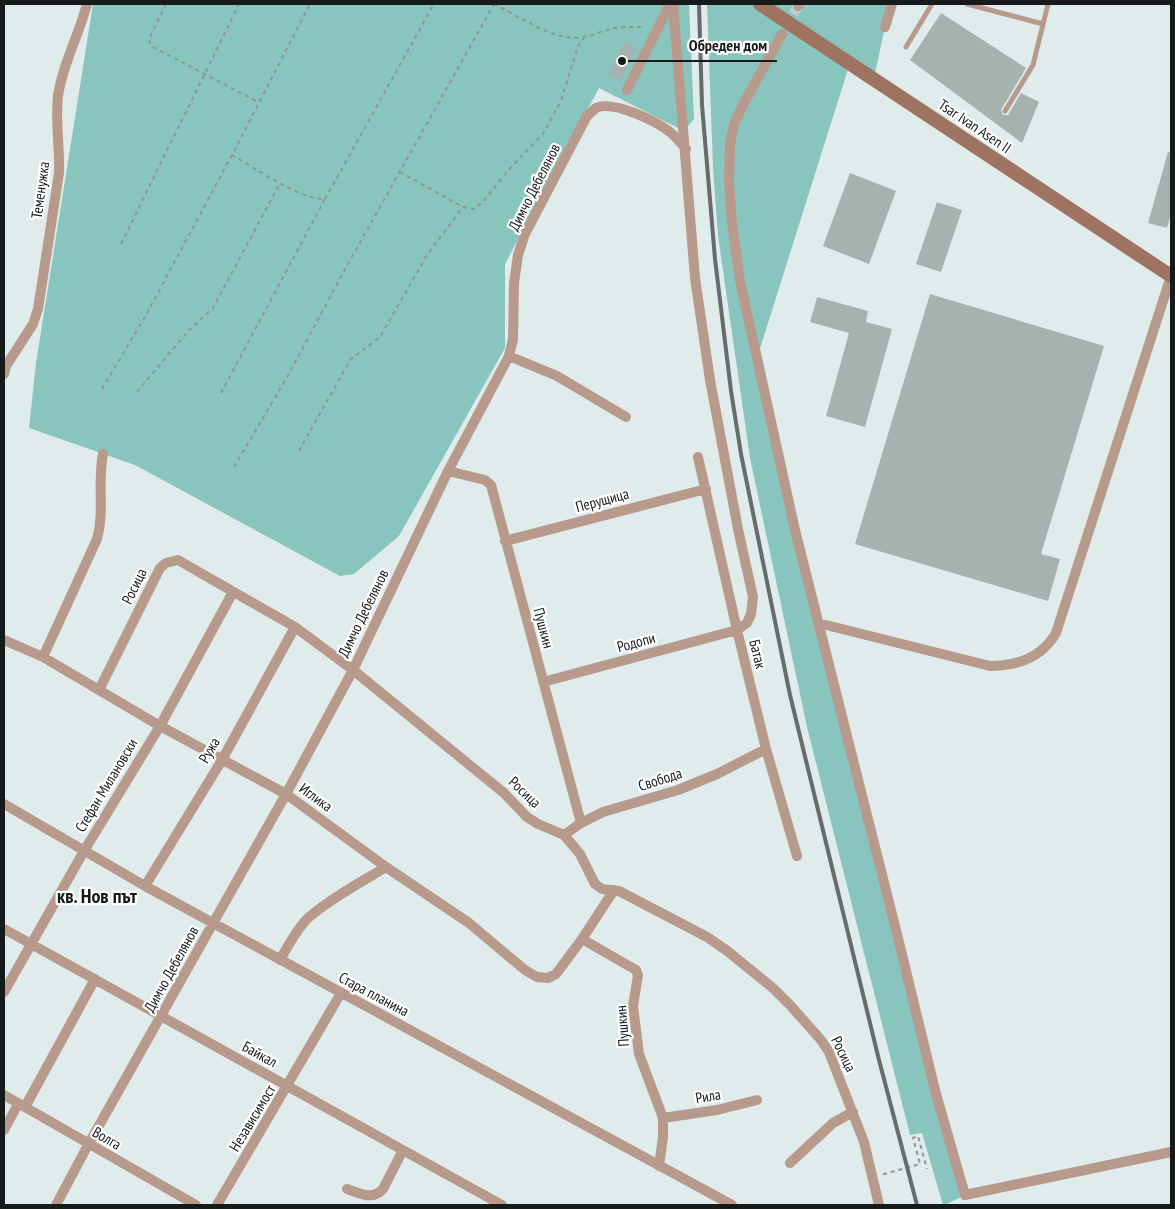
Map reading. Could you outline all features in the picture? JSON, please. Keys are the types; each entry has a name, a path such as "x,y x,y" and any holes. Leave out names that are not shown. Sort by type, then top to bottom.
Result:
{"main road":[{"name":"Tsar Ivan Asen II","path":"760,4 1171,275"}],"street":[{"name":"Теменужка","path":"4,374 6,366 32,324 38,310 59,174 58,96 64,69 87,4"},
{"path":"627,90 671,4"},
{"path":"671,4 686,149 696,278 710,380 753,597 751,614 747,623 737,630"},
{"path":"885,27 892,4"},
{"path":"782,34 734,124 730,144 729,181 732,223 742,290 795,530 936,1094 965,1194 1171,1152"},
{"name":"Димчо Дебелянов","path":"56,1205 286,794 353,670 448,471 509,356 513,339 514,283 518,255 525,234 588,116 596,108 604,106 643,116 672,133 686,149"},
{"path":"818,622 990,666 1006,666 1024,660 1042,650 1056,633 1171,275"},
{"path":"509,356 557,376 626,417"},
{"path":"43,657 97,539 101,526 99,487 103,454"},
{"name":"Батак","path":"698,457 766,750 797,856"},
{"name":"Пушкин","path":"448,471 485,480 491,484 580,823"},
{"name":"Перущица","path":"505,541 706,489"},
{"name":"Росица","path":"99,690 160,568 166,563 178,560 295,627 353,670 504,793 527,817 564,835 580,854 595,884 602,889 619,891 707,937 773,988 810,1026 825,1046 864,1142 879,1205"},
{"name":"Стефан Милановски","path":"4,992 84,851 160,726 233,592"},
{"name":"Ружа","path":"145,886 222,760 295,627"},
{"name":"Родопи","path":"543,682 737,630"},
{"name":"Иглика","path":"4,640 43,657 160,726 286,794 386,867 469,923 525,970 537,977 548,978 556,974 582,939"},
{"name":"Свобода","path":"564,835 580,823 602,812 686,787 766,750"},
{"name":"Стара планина","path":"4,804 213,924 732,1205"},
{"path":"280,960 296,933 308,919 329,902 386,867"},
{"path":"582,939 614,890"},
{"name":"Байкал","path":"4,929 502,1205"},
{"name":"Пушкин","path":"582,939 636,970 638,975 633,1006 639,1054 663,1118 663,1137 659,1166"},
{"path":"4,1130 22,1106 95,979"},
{"name":"Независимост","path":"217,1205 341,993"},
{"name":"Волга","path":"4,1095 88,1145 196,1205"},
{"name":"Рила","path":"663,1118 717,1110 757,1100"},
{"path":"790,1164 833,1123 853,1112"},
{"path":"348,1189 371,1196 378,1194 383,1189 403,1150"}],"lane":[{"path":"906,47 932,4"},
{"path":"967,4 1043,24"},
{"path":"1004,112 1033,65 1048,4"}],"path":[{"path":"166,4 151,34 150,44 153,48 258,102"},
{"path":"122,244 239,4"},
{"path":"102,390 146,315 310,4"},
{"path":"221,393 325,199 434,4"},
{"path":"234,467 286,379 344,271 494,4 549,32 563,36 584,38 620,27 658,28"},
{"path":"400,172 463,207 473,208 482,203 510,167 543,134 553,119 561,102 578,46 584,38"},
{"path":"232,155 311,197 318,200 325,199"},
{"path":"137,392 189,330 213,308 281,182"},
{"path":"299,451 350,360 380,337 427,255 463,207"},
{"path":"884,1174 920,1164 913,1138 918,1136 927,1169"}],"shaded area":[{"path":"93,4 689,4 694,119 684,131 599,88 505,264 505,348 399,536 354,574 340,576 135,465 29,428 36,363"},
{"path":"707,4 892,4 874,78 850,63 757,358 965,1195 945,1205 943,1205 922,1133 910,1135 807,727 750,458 718,236 713,168"}],"building":[{"path":"941,13 1026,68 1001,110 1003,115 1008,115 1021,93 1039,102 1022,143 910,60"},
{"path":"625,42 637,48 620,81 608,74"},
{"path":"1168,152 1171,153 1171,214 1167,228 1148,223"},
{"path":"850,173 896,191 869,264 823,246"},
{"path":"937,202 962,210 941,272 916,264"},
{"path":"930,294 1104,346 1041,554 1060,559 1048,601 855,544"},
{"path":"817,297 868,311 866,322 892,329 865,427 826,416 849,333 810,322"}],"tunnel":[{"path":"786,27 798,6"}],"railway":[{"path":"699,4 702,105 715,259 731,391 741,454 790,695 879,1060 917,1205"}],"place":[{"name":"Обреден дом","path":"622,61"}],"district":[{"name":"кв. Нов път","path":"97,896"}]}
